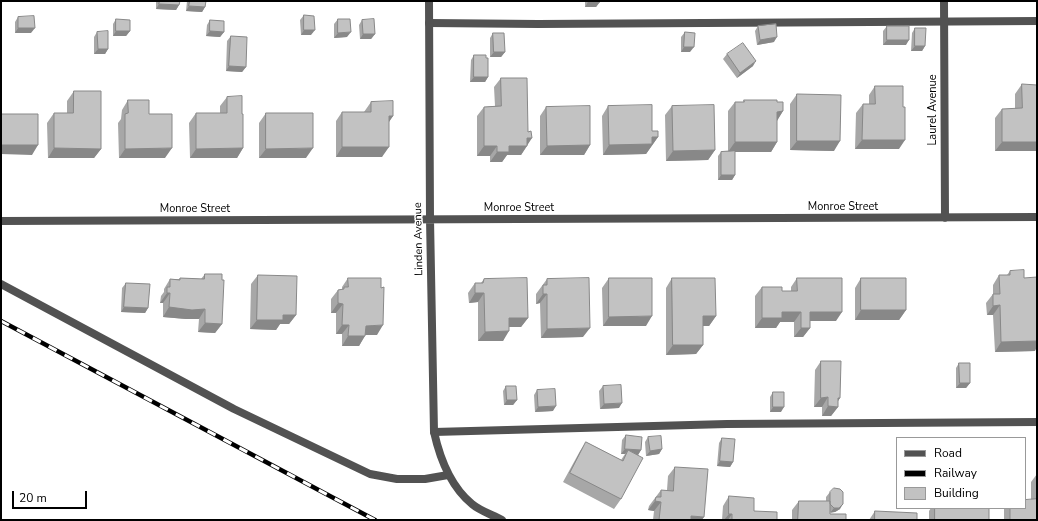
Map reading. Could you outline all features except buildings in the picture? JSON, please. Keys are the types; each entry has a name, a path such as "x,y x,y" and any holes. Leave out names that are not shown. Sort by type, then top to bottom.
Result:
{"street":[{"name":"Linden Avenue","path":"429,1 430,219 434,432 439,453 448,475 461,494 473,505 502,520"},
{"name":"Laurel Avenue","path":"944,1 945,218"},
{"path":"429,23 546,24 1037,21"},
{"name":"Monroe Street","path":"1,221 1037,217"},
{"path":"1,284 234,409 370,474 397,479 425,479 448,475"},
{"path":"434,432 727,424 1037,422"}],"railway":[{"path":"1,321 375,520"}]}
